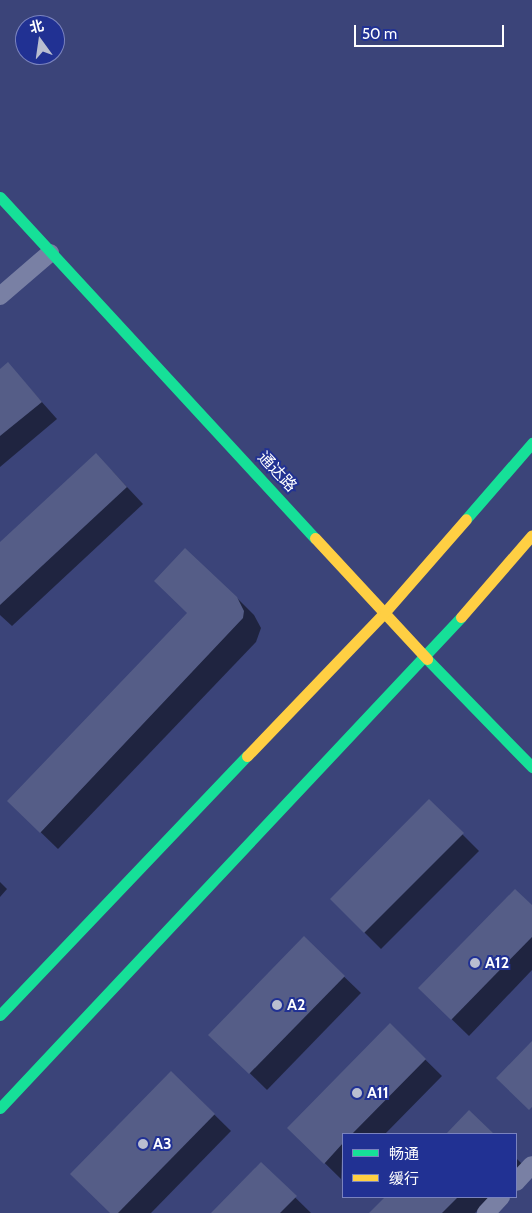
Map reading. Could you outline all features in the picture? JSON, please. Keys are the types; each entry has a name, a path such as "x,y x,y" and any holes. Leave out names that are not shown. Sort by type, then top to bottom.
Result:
{"main road":[{"name":"通达路","path":"0,198 426,658 532,767"},
{"path":"0,1015 385,612 532,443"},
{"path":"0,1108 426,658 532,535"}],"street":[{"path":"0,296 50,253"},
{"path":"517,1181 532,1164"},
{"path":"486,1213 500,1198"}],"building":[{"path":"8,362 42,402 0,436 0,369"},
{"path":"96,453 127,487 0,605 0,542"},
{"path":"185,548 237,597 244,611 243,618 40,833 7,801 187,613 154,581"},
{"path":"429,799 464,833 364,933 330,899"},
{"name":"A12","path":"515,889 532,905 532,937 451,1020 418,988"},
{"name":"A2","path":"304,936 345,976 249,1074 208,1035"},
{"name":"A11","path":"390,1023 426,1059 353,1133 342,1133 342,1144 324,1164 287,1128"},
{"path":"532,1041 532,1107 529,1110 496,1078"},
{"name":"A3","path":"171,1071 215,1114 118,1213 110,1213 70,1174"},
{"path":"469,1110 493,1133 447,1133"},
{"path":"261,1162 297,1196 280,1213 211,1213"},
{"path":"384,1198 457,1198 442,1213 369,1213"}],"traffic: fast":[{"path":"0,197 315,538"},
{"path":"466,519 532,443"},
{"path":"0,1108 461,617"},
{"path":"427,659 532,767"},
{"path":"0,1015 247,756"}],"traffic: slow":[{"path":"247,756 385,612 466,519"},
{"path":"461,617 532,535"},
{"path":"315,538 427,659"}],"place":[{"name":"A12","path":"475,963"},
{"name":"A2","path":"277,1005"},
{"name":"A11","path":"357,1093"},
{"name":"A3","path":"143,1144"}]}
